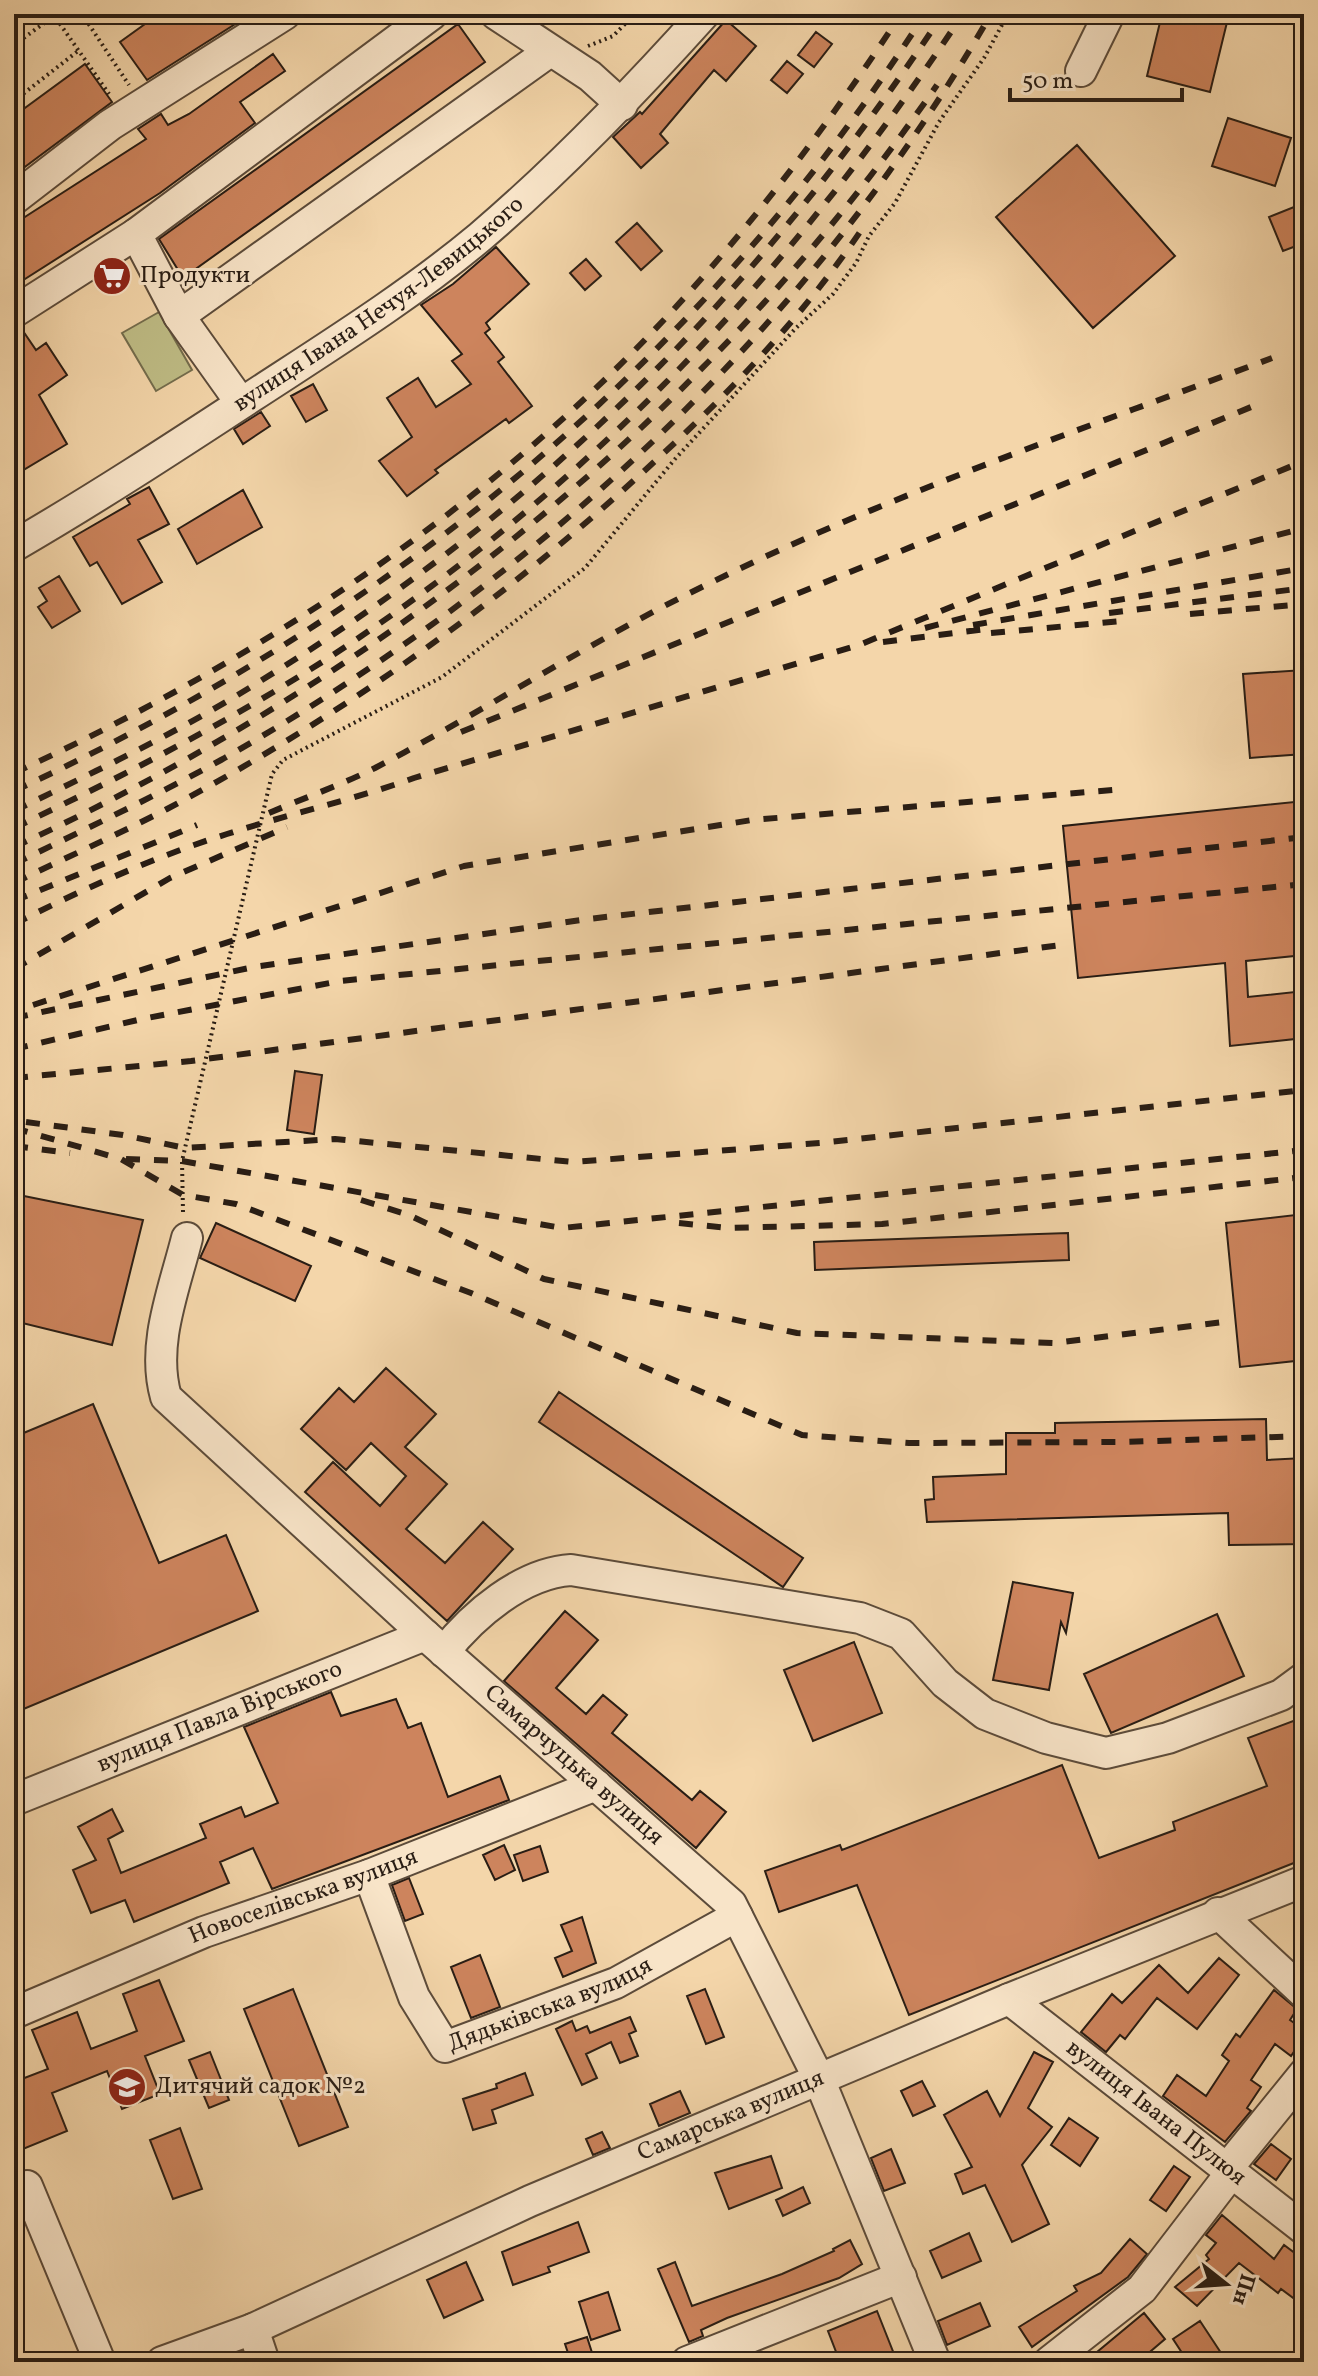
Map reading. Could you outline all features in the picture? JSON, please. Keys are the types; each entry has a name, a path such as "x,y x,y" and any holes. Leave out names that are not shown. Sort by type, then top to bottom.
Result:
{"street":[{"path":"14,199 133,111 285,14"},
{"path":"14,312 136,234 432,14"},
{"path":"496,14 622,105"},
{"name":"вулиця Івана Нечуя-Левицького","path":"14,546 73,512 388,308 479,238 622,105 704,14"},
{"path":"1081,71 1109,14"},
{"path":"179,316 560,58"},
{"path":"136,234 179,316 241,403"},
{"name":"Самарчуцька вулиця","path":"187,1238 162,1337 158,1371 166,1397 434,1643 731,1904 819,2079 935,2362"},
{"path":"434,1643 482,1608 553,1571 571,1570 860,1618 901,1634 945,1683 985,1714 1046,1738 1106,1753 1168,1738 1281,1695 1304,1678"},
{"name":"вулиця Павла Вірського","path":"14,1800 434,1643"},
{"name":"Новоселівська вулиця","path":"14,2013 204,1932 369,1875 596,1785"},
{"name":"Дядьківська вулиця","path":"369,1875 414,1997 445,2047 616,1983 737,1916"},
{"name":"Самарська вулиця","path":"162,2362 253,2329 530,2201 819,2079 1218,1913 1304,1881"},
{"path":"1218,1913 1304,1993"},
{"name":"вулиця Івана Пулюя","path":"1009,1999 1304,2229"},
{"path":"1049,2362 1142,2289 1304,2074"},
{"path":"27,2186 100,2362"},
{"path":"687,2362 901,2277"},
{"path":"253,2329 264,2362"}],"path":[{"path":"14,45 54,14 79,50 133,111"},
{"path":"82,14 133,111"},
{"path":"560,58 613,36 635,14"},
{"path":"187,1238 182,1207 182,1161 272,774 283,760 442,677 585,568 675,459 796,328 833,294 856,263 869,236 895,203 939,122 984,58 1008,14"},
{"path":"14,101 79,50"}],"shaded area":[{"path":"159,312 192,370 156,391 122,333"}],"building":[{"path":"159,14 251,14 147,80 120,42"},
{"path":"1162,14 1229,14 1210,92 1147,76"},
{"path":"726,20 756,46 726,81 714,70 660,134 668,143 641,168 613,137 640,112 642,114"},
{"path":"458,24 485,62 183,278 159,239"},
{"path":"816,32 832,44 814,67 798,55"},
{"path":"273,54 285,71 240,102 255,123 160,193 14,286 14,224 146,139 138,129 161,114 168,125 189,114"},
{"path":"787,61 803,74 787,93 771,80"},
{"path":"85,64 112,102 14,175 14,116"},
{"path":"1228,118 1291,138 1275,186 1212,166"},
{"path":"1077,145 1175,256 1093,328 996,217"},
{"path":"1304,203 1304,243 1283,251 1269,217"},
{"path":"637,223 662,251 641,270 616,242"},
{"path":"496,247 529,284 486,323 490,329 485,333 504,357 498,362 532,406 509,423 506,419 435,470 438,473 407,496 379,461 412,437 387,398 418,378 436,407 471,384 452,361 462,354 421,305 453,284"},
{"path":"586,259 601,276 585,290 570,273"},
{"path":"21,328 36,350 46,343 67,375 39,395 67,444 20,472 14,461 14,330"},
{"path":"313,384 327,410 306,422 291,396"},
{"path":"261,412 270,426 243,444 234,429"},
{"path":"149,487 169,524 138,540 162,582 122,604 97,562 90,566 73,537 130,504 127,499"},
{"path":"243,490 262,527 197,564 178,529"},
{"path":"59,576 80,611 52,628 38,607 47,601 39,588"},
{"path":"1304,670 1304,754 1250,758 1243,674"},
{"path":"1304,801 1304,955 1246,961 1248,997 1304,991 1304,1038 1230,1046 1225,963 1078,978 1063,826"},
{"path":"295,1071 322,1075 314,1134 287,1130"},
{"path":"14,1194 143,1220 112,1345 14,1321"},
{"path":"1304,1214 1304,1360 1240,1367 1226,1223"},
{"path":"216,1223 311,1266 295,1301 200,1258"},
{"path":"1068,1233 1069,1260 815,1270 814,1242"},
{"path":"386,1368 436,1414 405,1447 447,1484 406,1529 445,1563 483,1522 513,1549 447,1621 305,1492 333,1462 380,1506 406,1476 371,1443 346,1470 301,1429 339,1388 354,1402"},
{"path":"559,1392 803,1558 783,1587 539,1422"},
{"path":"93,1404 159,1563 226,1535 258,1611 14,1713 14,1437"},
{"path":"1266,1419 1267,1460 1304,1458 1304,1544 1229,1545 1228,1513 927,1522 925,1500 934,1499 933,1477 1006,1474 1006,1433 1055,1433 1055,1423"},
{"path":"1013,1582 1073,1593 1066,1633 1061,1622 1049,1690 993,1680"},
{"path":"565,1611 598,1640 556,1688 586,1714 603,1695 627,1715 612,1733 692,1800 700,1791 726,1812 696,1848 504,1681"},
{"path":"1217,1614 1244,1676 1111,1733 1084,1674"},
{"path":"854,1642 882,1713 813,1741 784,1670"},
{"path":"331,1692 341,1716 396,1699 408,1728 421,1723 448,1797 500,1776 509,1800 272,1889 253,1848 220,1862 229,1883 134,1922 125,1900 91,1913 73,1870 96,1860 78,1827 112,1809 123,1831 108,1839 121,1873 206,1838 200,1824 241,1807 245,1817 278,1803 244,1727"},
{"path":"1304,1717 1304,1859 909,2015 857,1885 779,1912 765,1871 840,1845 842,1850 1062,1765 1099,1858 1175,1830 1173,1822 1267,1786 1248,1738"},
{"path":"504,1845 515,1870 495,1880 483,1855"},
{"path":"540,1846 548,1872 523,1881 514,1855"},
{"path":"409,1878 423,1914 405,1921 392,1885"},
{"path":"582,1917 596,1963 563,1977 555,1958 572,1951 561,1925"},
{"path":"480,1955 500,2007 471,2018 451,1967"},
{"path":"1219,1958 1239,1975 1197,2029 1157,1998 1125,2039 1120,2035 1106,2052 1081,2032 1112,1994 1122,2003 1159,1965 1188,1993"},
{"path":"159,1980 184,2041 145,2056 160,2094 122,2109 107,2071 52,2093 67,2131 23,2149 14,2127 14,2082 48,2069 32,2030 77,2012 91,2049 137,2031 123,1994"},
{"path":"293,1989 348,2127 299,2146 244,2009"},
{"path":"705,1989 724,2037 706,2044 687,1996"},
{"path":"1274,1990 1297,2009 1290,2020 1304,2030 1304,2037 1291,2056 1275,2044 1251,2080 1261,2087 1247,2108 1251,2111 1225,2142 1163,2096 1177,2075 1206,2096 1229,2061 1222,2055 1236,2034 1240,2037"},
{"path":"630,2017 636,2031 629,2034 638,2056 620,2063 611,2042 586,2054 597,2078 582,2085 556,2029 572,2021 576,2031 587,2026 590,2033"},
{"path":"210,2052 229,2100 209,2108 189,2060"},
{"path":"1034,2052 1053,2062 1028,2108 1052,2127 1022,2165 1049,2224 1012,2242 985,2185 963,2194 955,2174 972,2167 944,2115 987,2091 1000,2116"},
{"path":"525,2073 533,2095 492,2110 496,2123 473,2130 463,2099 497,2088 496,2084"},
{"path":"922,2081 935,2106 913,2116 901,2091"},
{"path":"680,2091 690,2113 659,2126 650,2104"},
{"path":"1069,2118 1098,2138 1080,2166 1051,2145"},
{"path":"180,2128 202,2189 173,2199 150,2140"},
{"path":"602,2132 610,2148 593,2155 586,2139"},
{"path":"1271,2144 1291,2159 1276,2180 1254,2164"},
{"path":"891,2149 905,2183 884,2191 871,2158"},
{"path":"771,2156 782,2188 729,2209 715,2173"},
{"path":"1174,2166 1190,2177 1166,2211 1150,2200"},
{"path":"803,2187 810,2203 783,2216 776,2200"},
{"path":"1222,2215 1274,2259 1284,2245 1304,2260 1304,2306 1281,2289 1278,2293 1239,2263 1197,2306 1175,2287 1209,2259 1206,2255 1216,2243 1206,2235"},
{"path":"578,2222 589,2252 548,2267 550,2272 513,2285 502,2252"},
{"path":"969,2233 981,2261 942,2278 930,2251"},
{"path":"1130,2239 1147,2254 1128,2277 1032,2347 1019,2327 1077,2291 1074,2286 1101,2273"},
{"path":"850,2240 862,2264 839,2278 727,2318 701,2330 703,2336 689,2342 658,2269 675,2262 692,2306 782,2274 834,2251"},
{"path":"466,2262 483,2300 444,2318 427,2280"},
{"path":"608,2292 620,2330 591,2340 579,2302"},
{"path":"980,2303 990,2326 947,2345 938,2321"},
{"path":"877,2311 894,2354 874,2362 840,2362 828,2331"},
{"path":"1144,2313 1165,2339 1138,2362 1085,2362"},
{"path":"1200,2321 1227,2362 1188,2362 1173,2339"},
{"path":"587,2337 595,2362 571,2362 565,2344"}],"tram line":[{"path":"14,18 20,14"}],"railway":[{"path":"14,773 181,689 262,641 341,591 492,480 563,419 631,354 705,274 808,148 901,14"},
{"path":"14,791 152,722 284,645 408,561 526,469 637,368 740,259 836,141 925,14"},
{"path":"14,811 171,733 262,680 366,613 463,541 554,466 640,386 721,301 799,211 943,14"},
{"path":"14,828 176,747 255,703 333,655 427,589 517,519 601,445 681,367 757,285 829,199 963,14"},
{"path":"14,864 196,774 337,689 449,612 555,528 656,438 751,341 839,238 919,129 991,14"},
{"path":"14,847 150,779 281,703 407,620 527,528 640,428 747,321 846,207 937,85"},
{"path":"14,883 148,819 297,735 482,607 598,512 712,407 794,319 866,223"},
{"path":"269,813 375,768 621,629 773,553 985,465 1272,358"},
{"path":"461,732 1256,405"},
{"path":"14,924 119,874 227,834 859,645 1304,461"},
{"path":"925,628 1304,528"},
{"path":"973,625 1304,568"},
{"path":"1109,613 1304,588"},
{"path":"1190,614 1304,604"},
{"path":"991,633 1122,621"},
{"path":"883,642 986,629"},
{"path":"33,1005 464,866 752,820 1124,789"},
{"path":"14,901 197,825"},
{"path":"14,969 170,878 287,827"},
{"path":"14,1018 254,967 588,919 1304,837"},
{"path":"14,1049 142,1019 340,981 1304,884"},
{"path":"14,1078 191,1061 1068,944"},
{"path":"26,1122 123,1135 185,1148 335,1139 573,1162 820,1143 1304,1090"},
{"path":"14,1128 121,1159 183,1195 236,1204 471,1293 802,1435 909,1443 1124,1442 1304,1436"},
{"path":"14,1146 70,1153"},
{"path":"126,1159 182,1161 562,1228 1304,1150"},
{"path":"679,1223 729,1228 882,1224 1304,1177"},
{"path":"361,1200 409,1215 544,1279 797,1333 1054,1343 1223,1322"}],"place":[{"name":"Продукти","path":"112,276"},
{"name":"Дитячий садок №2","path":"127,2087"}]}
